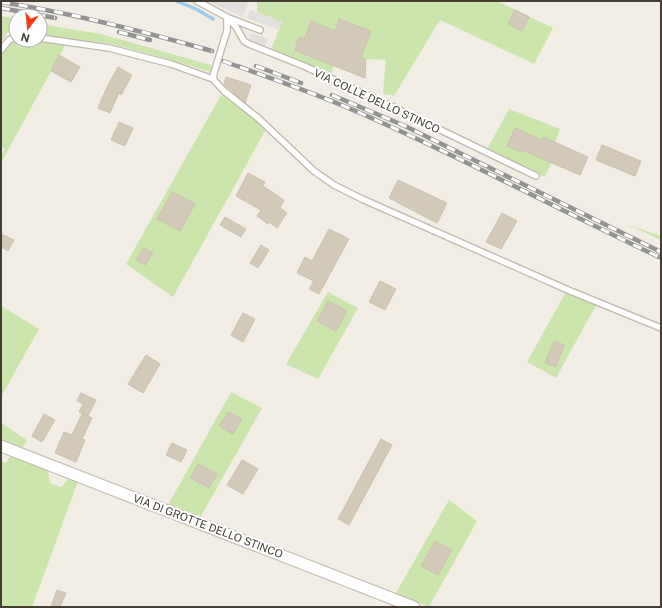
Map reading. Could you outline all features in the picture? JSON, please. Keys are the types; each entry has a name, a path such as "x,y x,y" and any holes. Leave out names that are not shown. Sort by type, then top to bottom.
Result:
{"street":[{"name":"VIA DI GROTTE DELLO STINCO","path":"1,446 414,607"}],"lane":[{"name":"VIA COLLE DELLO STINCO","path":"197,1 227,17 236,27 244,41 249,44 304,66 536,176"},
{"path":"213,79 226,37 227,17 260,30"},
{"path":"48,39 108,48 172,64 213,79 224,91 258,118 305,163 334,185 354,196 568,290 661,328"},
{"path":"1,50 8,41"}],"green space":[{"path":"257,1 497,1 553,28 534,64 440,20 394,96 389,94 385,95 383,92 386,60 366,59 361,57 371,31 339,19 332,37 320,46 327,28 311,21 304,39 295,44 293,50 334,66 331,73 271,50 282,22 257,12"},
{"path":"1,16 8,17 8,31 1,43"},
{"path":"48,25 101,34 211,65 211,72 161,57 108,43 48,37"},
{"path":"48,42 66,44 1,163 1,155 5,149 1,146 1,55 8,45 8,48 48,48"},
{"path":"221,95 256,120 265,131 173,297 126,264","holes":["172,192 194,204 158,219","144,248 153,253 145,265 136,260"]},
{"path":"509,109 560,129 555,142 560,144 545,177 487,149"},
{"path":"628,225 661,236 661,240"},
{"path":"328,292 358,308 318,379 286,364","holes":["328,302 346,312 336,331 317,321"]},
{"path":"566,292 596,305 556,378 527,362","holes":["554,341 564,345 556,367 545,363"]},
{"path":"1,306 39,329 1,397"},
{"path":"231,392 262,408 200,518 168,505","holes":["228,412 242,419 233,434 220,426","198,464 217,474 209,488 190,479"]},
{"path":"1,423 27,440 23,447 1,440"},
{"path":"11,455 48,470 50,483 61,487 69,478 78,481 32,607 1,607 1,461 6,463"},
{"path":"449,500 477,521 429,607 396,593","holes":["435,541 452,550 438,575 421,566"]}],"shaded area":[{"path":"208,1 249,1 243,17"},
{"path":"250,10 282,22 279,30 247,18"},
{"path":"251,33 268,39 265,47 248,41"}],"building":[{"path":"515,10 529,17 522,31 508,24"},
{"path":"339,19 371,31 361,57 366,59 365,78 294,50 299,37 304,39 311,21 335,31"},
{"path":"59,55 80,67 71,82 51,71"},
{"path":"118,67 132,75 121,95 119,93 110,113 98,108"},
{"path":"226,77 251,85 245,103 224,84"},
{"path":"119,122 133,128 125,146 111,140"},
{"path":"515,128 542,140 543,137 588,157 580,175 522,150 521,152 507,146"},
{"path":"602,145 641,161 635,176 596,160"},
{"path":"248,173 265,182 263,186 284,200 280,208 287,213 277,228 269,222 268,224 257,216 261,210 236,196"},
{"path":"398,180 447,203 437,223 389,198"},
{"path":"172,192 195,204 180,231 157,219"},
{"path":"502,213 517,221 501,249 486,242"},
{"path":"225,217 246,229 241,237 220,225"},
{"path":"329,229 349,239 319,294 309,289 314,281 297,273 305,257 312,261"},
{"path":"1,234 14,240 8,251 1,247"},
{"path":"261,245 269,250 258,268 250,263"},
{"path":"144,248 153,253 145,265 136,260"},
{"path":"380,281 396,289 385,310 369,302"},
{"path":"328,301 347,311 336,331 317,321"},
{"path":"243,313 255,319 243,342 231,335"},
{"path":"554,341 564,345 556,367 545,363"},
{"path":"146,355 160,364 143,393 128,384"},
{"path":"81,393 96,400 88,416 79,412 83,404 77,401"},
{"path":"228,412 242,419 233,434 219,426"},
{"path":"44,414 55,420 42,442 32,436"},
{"path":"82,414 92,418 82,439 85,440 76,462 55,453 64,432 72,435"},
{"path":"381,439 392,445 349,525 338,519"},
{"path":"172,443 187,450 181,462 166,455"},
{"path":"242,460 258,469 243,494 227,485"},
{"path":"198,464 217,474 209,488 190,478"},
{"path":"435,541 452,550 438,575 421,566"},
{"path":"57,590 66,593 60,607 51,607"}],"waterway":[{"path":"176,1 196,9 213,19"}],"railway":[{"path":"1,2 54,11 107,23 212,51"},
{"path":"1,8 55,18"},
{"path":"119,32 150,40"},
{"path":"223,61 321,97 378,121 449,154 661,258"},
{"path":"256,66 301,83"},
{"path":"332,95 405,126 661,252"}]}
